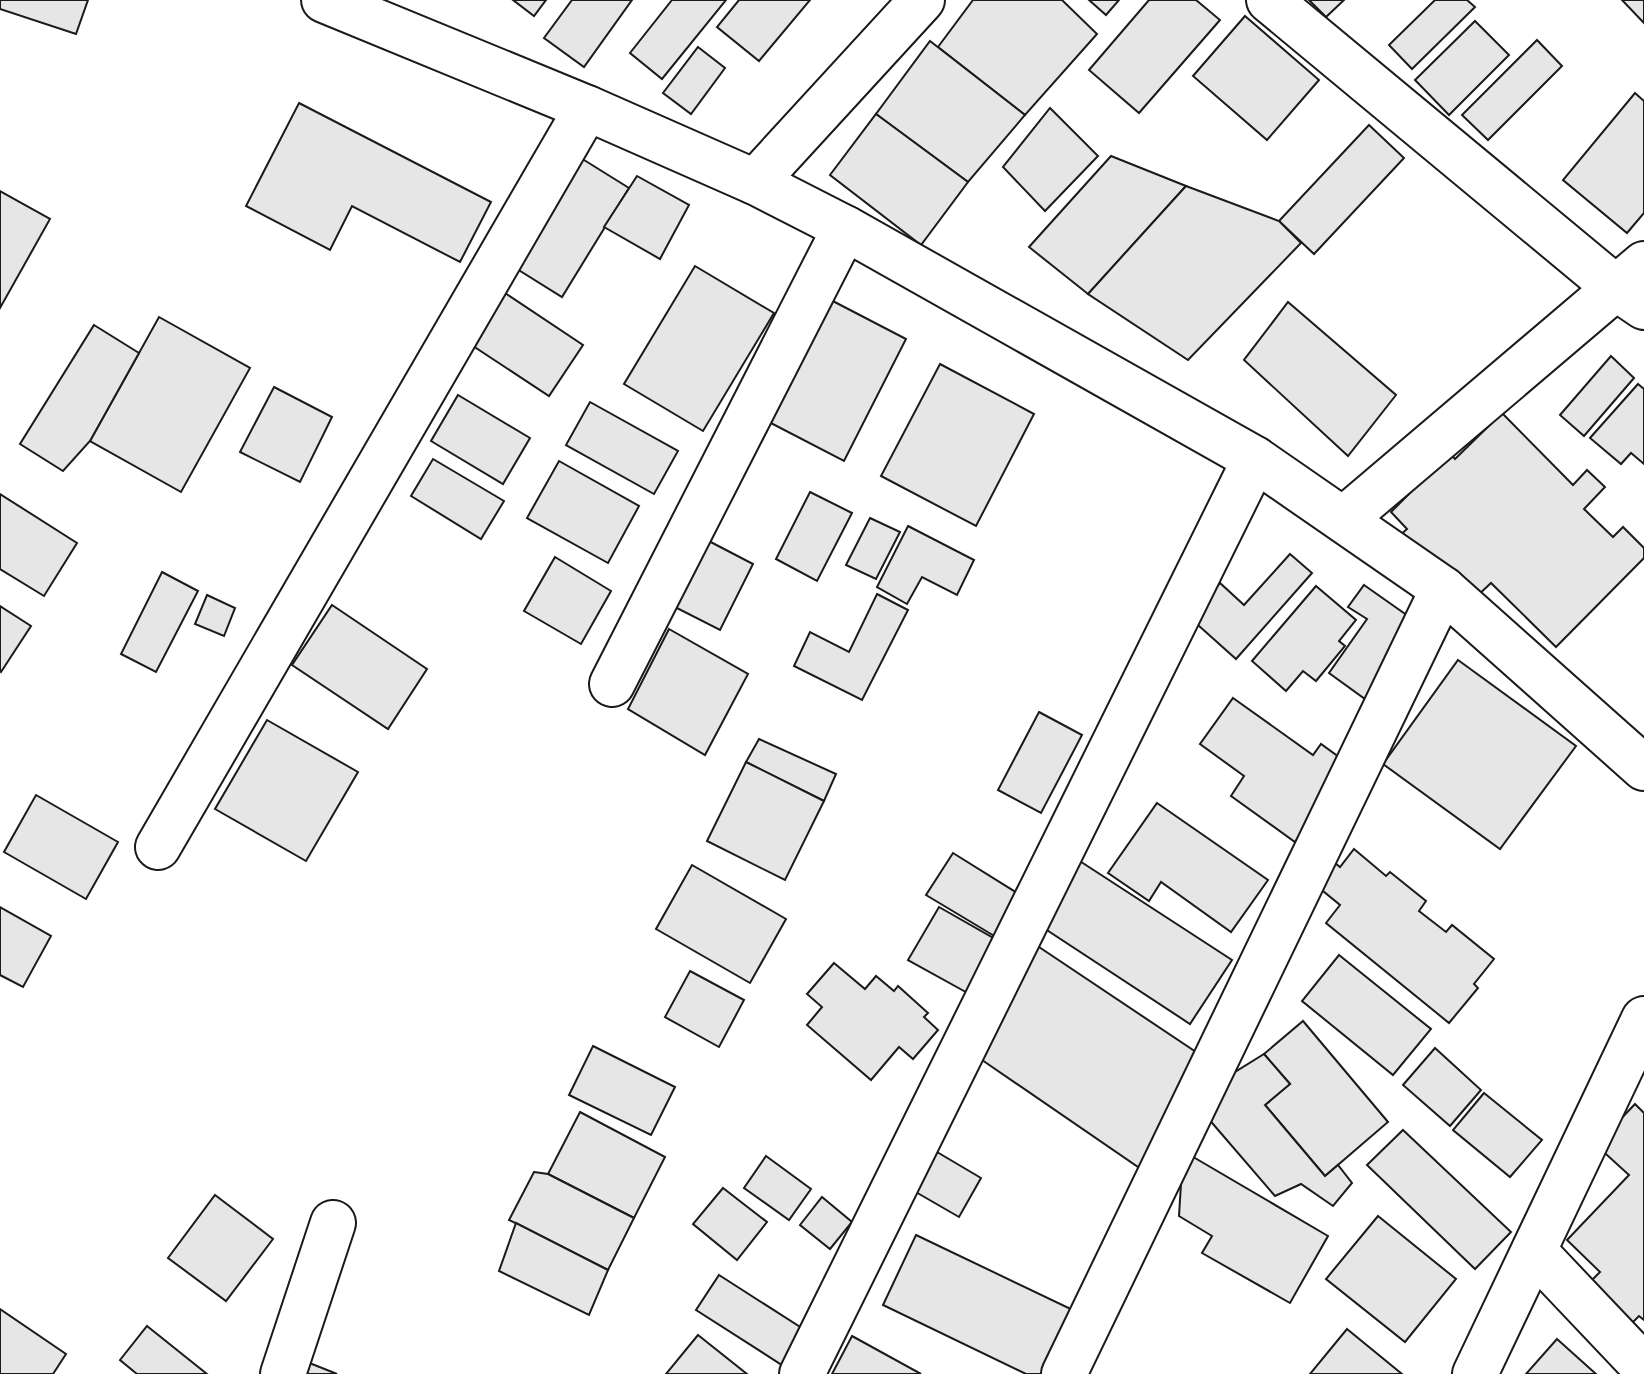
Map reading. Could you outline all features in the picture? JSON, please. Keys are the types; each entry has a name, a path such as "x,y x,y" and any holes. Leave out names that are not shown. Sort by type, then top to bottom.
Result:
{"street":[{"path":"755,182 922,0"},
{"path":"1269,0 1635,286 1344,519"},
{"path":"342,3 755,182 845,228 1255,459 1443,589 1644,768"},
{"path":"158,847 587,108"},
{"path":"612,684 845,228"},
{"path":"802,1374 1255,459"},
{"path":"1064,1374 1443,589"},
{"path":"1475,1374 1644,1019"},
{"path":"283,1374 333,1223"},
{"path":"1534,1251 1644,1367"}],"building":[{"path":"0,0 88,0 76,34 0,9"},
{"path":"513,0 546,0 534,16"},
{"path":"572,0 632,0 584,67 544,38"},
{"path":"672,0 726,0 662,79 630,53"},
{"path":"739,0 810,0 759,61 717,27"},
{"path":"973,0 1062,0 1097,34 1025,115 938,47"},
{"path":"1089,0 1119,0 1106,15"},
{"path":"1149,0 1196,0 1220,20 1139,113 1089,70"},
{"path":"1309,0 1344,0 1326,17"},
{"path":"1435,0 1467,0 1475,7 1412,69 1389,45"},
{"path":"1622,0 1644,0 1644,23"},
{"path":"1245,16 1319,80 1267,140 1193,76"},
{"path":"1475,21 1509,55 1449,115 1415,80"},
{"path":"1537,40 1562,66 1488,140 1462,115"},
{"path":"930,41 1025,115 968,182 876,114"},
{"path":"698,47 725,68 691,114 663,93"},
{"path":"1635,93 1644,101 1644,213 1627,233 1563,180"},
{"path":"299,103 491,202 460,262 352,206 330,250 246,206"},
{"path":"1050,108 1098,156 1045,211 1003,167"},
{"path":"876,114 968,182 921,245 830,175"},
{"path":"1369,125 1404,158 1314,254 1279,221"},
{"path":"576,155 629,188 562,297 509,264"},
{"path":"1111,156 1186,186 1088,294 1029,247"},
{"path":"637,176 689,205 660,259 604,227"},
{"path":"1186,186 1279,221 1301,243 1188,360 1088,294"},
{"path":"0,191 50,219 0,308"},
{"path":"695,266 774,313 703,431 624,384"},
{"path":"505,293 583,345 549,396 470,344"},
{"path":"827,298 906,339 844,461 765,420"},
{"path":"1288,302 1396,395 1348,456 1244,360"},
{"path":"159,317 250,368 181,492 90,441"},
{"path":"94,325 139,353 90,441 63,471 20,444"},
{"path":"1611,356 1634,378 1584,436 1560,415"},
{"path":"940,364 1034,414 976,526 881,476"},
{"path":"1638,384 1644,389 1644,464 1631,453 1621,464 1590,438"},
{"path":"274,387 332,417 300,482 240,452"},
{"path":"458,395 530,438 503,484 431,441"},
{"path":"590,402 678,451 654,494 566,445"},
{"path":"1502,413 1573,485 1587,470 1605,487 1584,509 1613,537 1623,527 1644,548 1644,558 1556,647 1491,583 1473,600 1397,538 1407,529 1391,512 1450,453 1455,459"},
{"path":"433,459 504,501 481,539 411,496"},
{"path":"559,461 639,506 608,563 527,518"},
{"path":"810,492 852,513 817,581 776,559"},
{"path":"0,494 77,543 44,596 0,569"},
{"path":"870,518 900,532 876,579 846,565"},
{"path":"908,526 974,560 957,595 922,577 907,604 877,587"},
{"path":"703,538 753,564 720,630 669,604"},
{"path":"1290,554 1312,573 1236,659 1189,617 1220,583 1244,605"},
{"path":"555,557 611,591 581,644 524,611"},
{"path":"162,572 198,591 156,672 121,654"},
{"path":"1364,585 1418,623 1365,699 1329,673 1367,619 1348,607"},
{"path":"1316,586 1356,620 1339,641 1345,646 1316,681 1303,671 1286,691 1252,661"},
{"path":"877,594 908,610 862,700 794,666 810,632 849,652"},
{"path":"207,595 235,608 224,636 195,624"},
{"path":"332,605 427,669 388,729 292,665"},
{"path":"0,606 31,626 1,672 0,671"},
{"path":"669,629 748,674 705,755 628,709"},
{"path":"1458,660 1576,746 1500,849 1383,764"},
{"path":"1233,698 1313,755 1321,744 1350,765 1295,842 1231,796 1244,776 1200,744"},
{"path":"1039,712 1082,735 1041,813 998,790"},
{"path":"267,720 358,772 306,861 215,809"},
{"path":"759,739 836,774 824,801 746,762"},
{"path":"746,762 824,801 785,880 707,841"},
{"path":"36,795 118,842 86,899 4,852"},
{"path":"1157,803 1268,880 1231,932 1161,882 1149,901 1108,873"},
{"path":"1354,849 1386,876 1390,872 1426,901 1419,911 1446,932 1452,925 1494,959 1474,984 1478,988 1449,1023 1326,923 1340,905 1312,882 1330,859 1340,867"},
{"path":"953,853 1022,896 996,937 926,895"},
{"path":"1072,856 1232,960 1190,1024 1030,919"},
{"path":"692,865 786,919 750,983 656,929"},
{"path":"0,907 51,936 23,987 0,975"},
{"path":"939,907 1002,943 973,996 908,960"},
{"path":"1036,945 1205,1058 1141,1169 982,1060"},
{"path":"1339,955 1431,1029 1393,1075 1302,1001"},
{"path":"834,963 865,989 876,976 894,991 898,986 928,1013 924,1017 938,1030 913,1059 899,1047 871,1080 807,1025 822,1007 807,994"},
{"path":"690,971 744,1000 719,1047 665,1017"},
{"path":"1303,1021 1388,1122 1325,1176 1265,1105 1290,1084 1264,1054"},
{"path":"593,1046 675,1087 651,1135 569,1095"},
{"path":"1435,1048 1481,1090 1450,1126 1403,1085"},
{"path":"1264,1054 1290,1084 1265,1105 1325,1176 1338,1165 1352,1183 1333,1206 1301,1184 1275,1196 1207,1117 1227,1077"},
{"path":"1484,1093 1542,1140 1510,1177 1453,1130"},
{"path":"1635,1104 1644,1113 1644,1320 1639,1316 1624,1331 1582,1290 1600,1272 1567,1240 1629,1175 1596,1145"},
{"path":"580,1112 665,1157 634,1218 548,1174"},
{"path":"1403,1130 1511,1232 1475,1269 1367,1165"},
{"path":"1183,1151 1328,1236 1290,1303 1202,1253 1212,1236 1179,1216"},
{"path":"937,1152 981,1178 959,1217 914,1191"},
{"path":"766,1156 811,1189 789,1220 744,1188"},
{"path":"534,1172 548,1174 634,1218 608,1270 509,1220"},
{"path":"723,1188 767,1222 737,1260 693,1224"},
{"path":"215,1195 273,1239 226,1301 168,1258"},
{"path":"822,1197 852,1222 830,1249 800,1225"},
{"path":"1378,1216 1456,1279 1405,1342 1326,1279"},
{"path":"516,1223 608,1270 589,1315 499,1271"},
{"path":"916,1235 1077,1312 1048,1374 1026,1374 883,1305"},
{"path":"719,1275 808,1332 785,1367 696,1310"},
{"path":"0,1309 66,1354 53,1374 0,1374"},
{"path":"147,1326 207,1374 137,1374 120,1360"},
{"path":"1347,1329 1402,1374 1310,1374"},
{"path":"698,1335 747,1374 666,1374"},
{"path":"852,1336 921,1374 832,1374"},
{"path":"1557,1339 1596,1374 1526,1374"},
{"path":"307,1362 337,1374 302,1374"}]}
